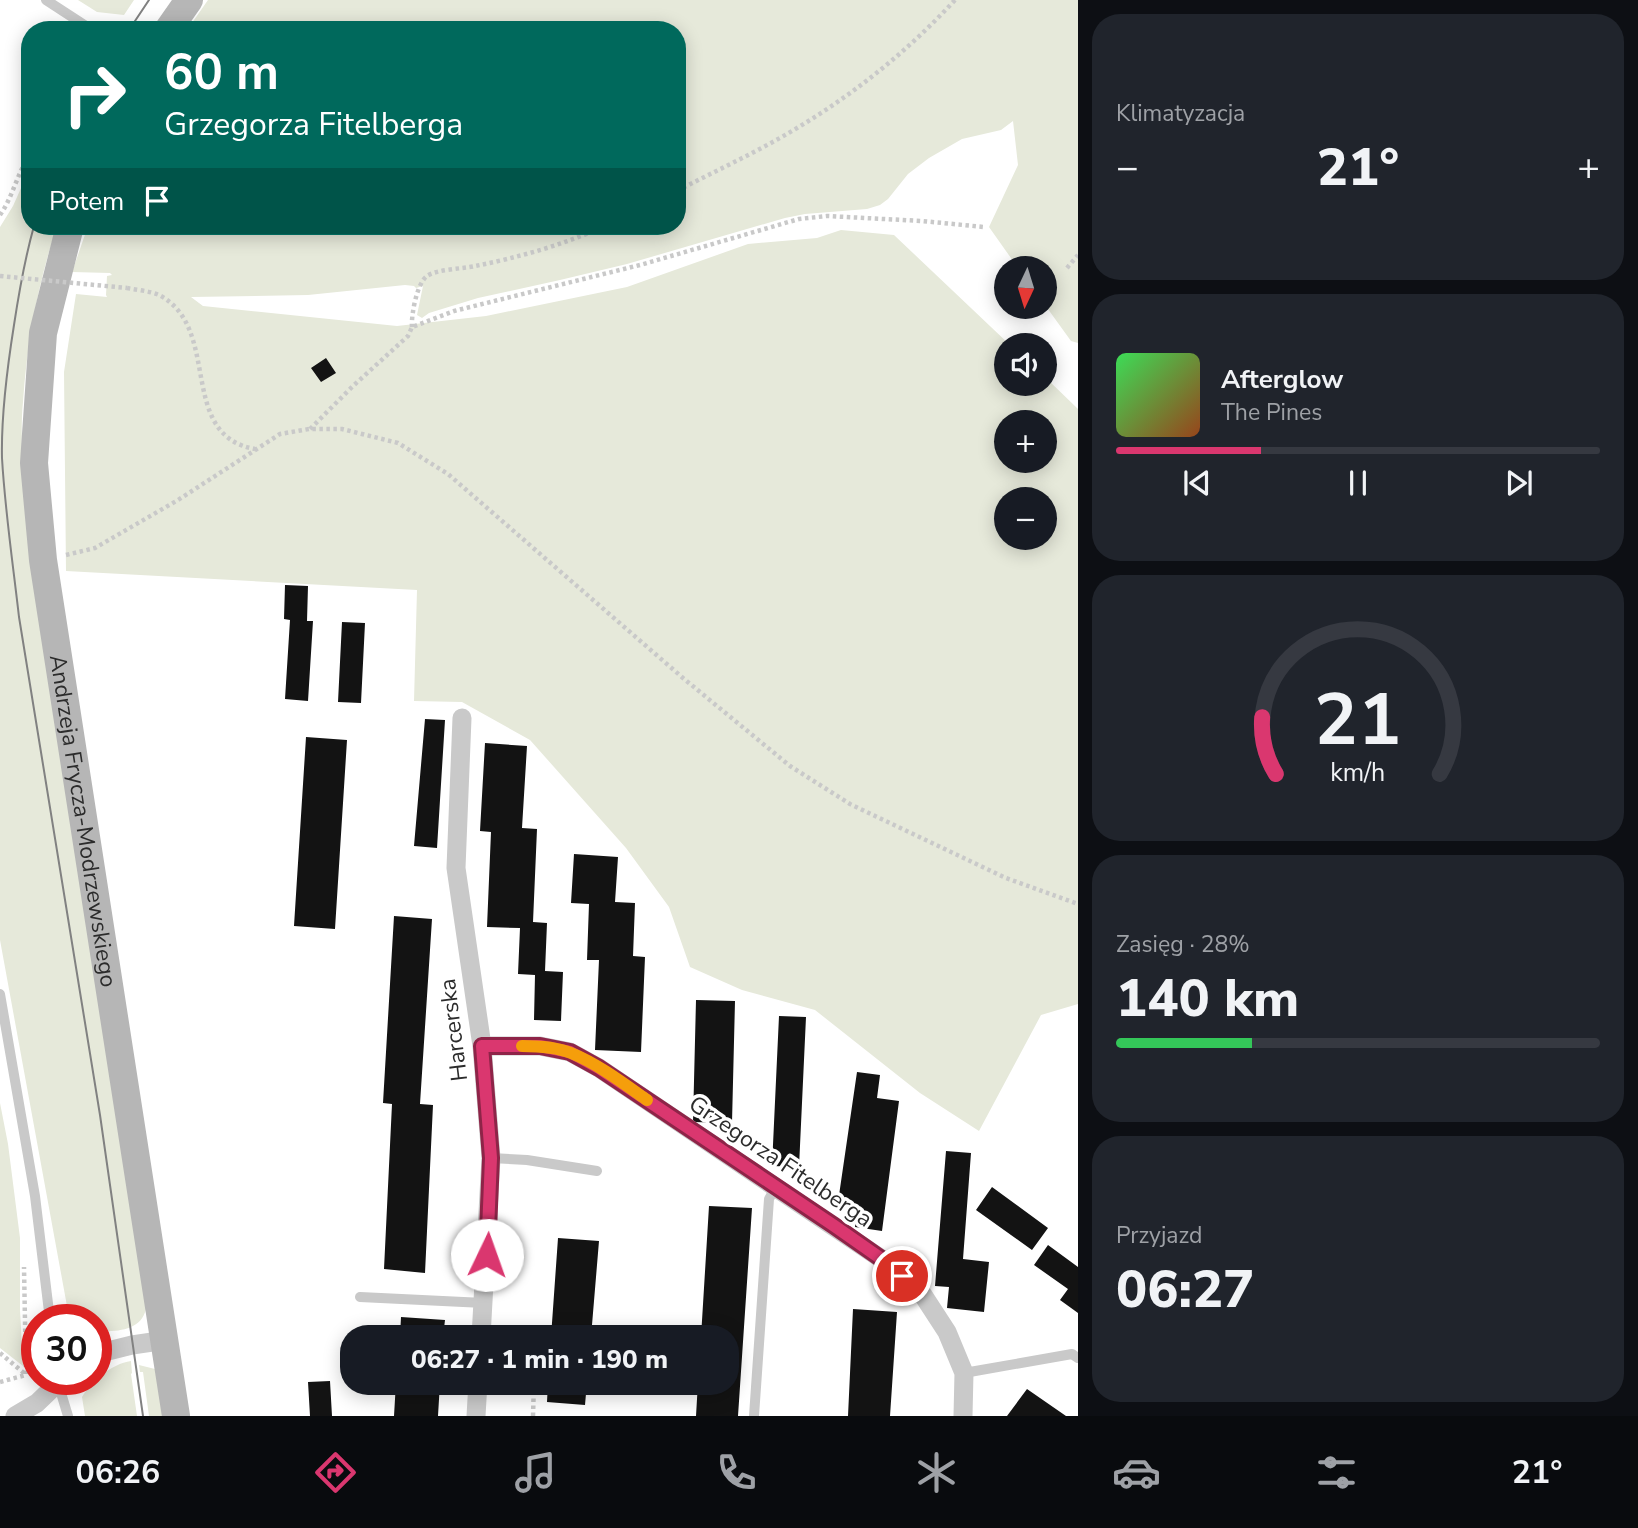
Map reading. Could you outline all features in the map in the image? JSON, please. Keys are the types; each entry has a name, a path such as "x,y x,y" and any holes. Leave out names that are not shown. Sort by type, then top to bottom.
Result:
{"main road":[{"path":"174,21 189,0"},
{"name":"Andrzeja Frycza-Modrzewskiego","path":"68,235 43,333 34,463 43,560 176,1416"}],"street":[{"name":"Harcerska","path":"462,718 456,868 482,1046 491,1158 482,1325"},
{"name":"Grzegorza Fitelberga","path":"482,1046 540,1046 570,1052 599,1068 883,1260 921,1292 947,1332 964,1373 964,1416"},
{"path":"112,1350 166,1340"},
{"path":"15,1416 37,1404 46,1395"},
{"path":"476,1416 477,1395"}],"lane":[{"path":"46,0 78,21"},
{"path":"0,994 35,1196 48,1304"},
{"path":"491,1158 527,1160 597,1171"},
{"path":"754,1416 769,1199 776,1186"},
{"path":"360,1297 484,1303"},
{"path":"964,1373 1072,1354 1078,1358"},
{"path":"63,1395 68,1416"}],"path":[{"path":"686,186 791,131 843,99 901,53 955,0"},
{"path":"0,215 21,168"},
{"path":"412,327 454,310 640,265 799,219 827,216 984,227"},
{"path":"309,429 408,336 412,327 412,311 422,281 430,274 502,260 582,235"},
{"path":"1068,268 1078,255"},
{"path":"0,276 127,288 157,294 170,302 192,334 204,397 215,424 226,438 235,444 256,449"},
{"path":"43,560 95,548 178,500 280,434 309,429 342,429 398,443 448,474 683,678 790,766 850,804 1006,878 1078,904"},
{"path":"24,1261 25,1304"},
{"path":"0,1353 21,1371"},
{"path":"0,1382 21,1376"},
{"path":"533,1416 534,1395"}],"shaded area":[{"path":"78,0 134,0 124,15 97,12"},
{"path":"208,0 1078,0 1078,343 1071,341 1055,319 1057,256 1010,256 989,227 1018,165 1013,121 1001,130 962,139 929,158 908,174 880,205 867,209 785,218 627,264 478,298 429,313 422,318 417,315 423,286 416,288 405,285 308,295 191,297 203,306 397,326 486,316 627,287 748,244 817,238 841,230 894,235 997,333 994,333 994,396 1057,396 1057,389 1078,409 1078,1004 1041,1015 979,1131 920,1093 815,1010 742,990 690,967 669,907 626,848 530,740 462,702 414,701 417,590 66,571 64,372 76,294 107,297 107,276 112,275 72,272 85,235 686,235 686,21 193,21"},
{"path":"21,188 21,235 54,235 44,269 31,335 22,409 22,461 146,1309 139,1322 133,1326 112,1331 112,1304 67,1304 0,940 0,227"},
{"path":"0,1103 20,1238 21,1364 0,1348"},
{"path":"131,1361 137,1416 85,1416 82,1397 112,1395 112,1368"},
{"path":"139,1365 155,1369 163,1416 149,1416 143,1372 140,1372"}],"building":[{"path":"326,358 336,373 321,382 311,368"},
{"path":"285,585 308,586 307,621 313,621 308,701 285,699 290,620 284,619"},
{"path":"342,622 365,623 361,703 338,702"},
{"path":"425,719 445,720 437,848 414,846"},
{"path":"306,737 347,740 335,929 294,926"},
{"path":"485,743 527,746 522,828 537,829 533,922 547,923 545,971 563,972 561,1021 534,1020 535,975 518,974 520,928 487,927 491,832 480,831"},
{"path":"574,854 618,857 615,902 635,903 633,956 645,957 641,1052 595,1050 599,960 587,960 589,904 571,903"},
{"path":"394,916 432,919 420,1104 433,1105 425,1273 384,1269 392,1104 383,1103"},
{"path":"696,1000 735,1001 732,1123 693,1122"},
{"path":"779,1016 806,1017 799,1167 772,1166"},
{"path":"857,1072 880,1075 877,1098 899,1101 882,1231 855,1227 857,1212 837,1209"},
{"path":"946,1151 971,1153 963,1259 989,1262 984,1312 947,1308 949,1287 935,1286"},
{"path":"992,1187 1048,1228 1032,1250 976,1210"},
{"path":"709,1206 752,1208 738,1416 696,1416 697,1395 739,1395 739,1325 702,1325"},
{"path":"558,1238 599,1241 592,1325 552,1325"},
{"path":"1048,1245 1078,1267 1078,1313 1060,1300 1068,1289 1034,1265"},
{"path":"853,1309 897,1312 890,1416 848,1416"},
{"path":"401,1317 445,1320 444,1325 401,1325"},
{"path":"330,1381 332,1416 310,1416 308,1382"},
{"path":"1027,1389 1066,1416 1007,1416"},
{"path":"395,1395 439,1395 438,1416 394,1416"},
{"path":"547,1395 586,1395 585,1405 547,1402"}],"tram line":[{"path":"135,21 149,0"},
{"path":"32,235 20,288 5,392 2,441 5,498 19,617 100,1115 143,1416"}],"slow traffic":[{"path":"522,1046 540,1046 570,1052 647,1100"}],"route":[{"path":"487,1255 491,1158 482,1046 540,1046 570,1052 599,1068 833,1225 902,1276"}]}
